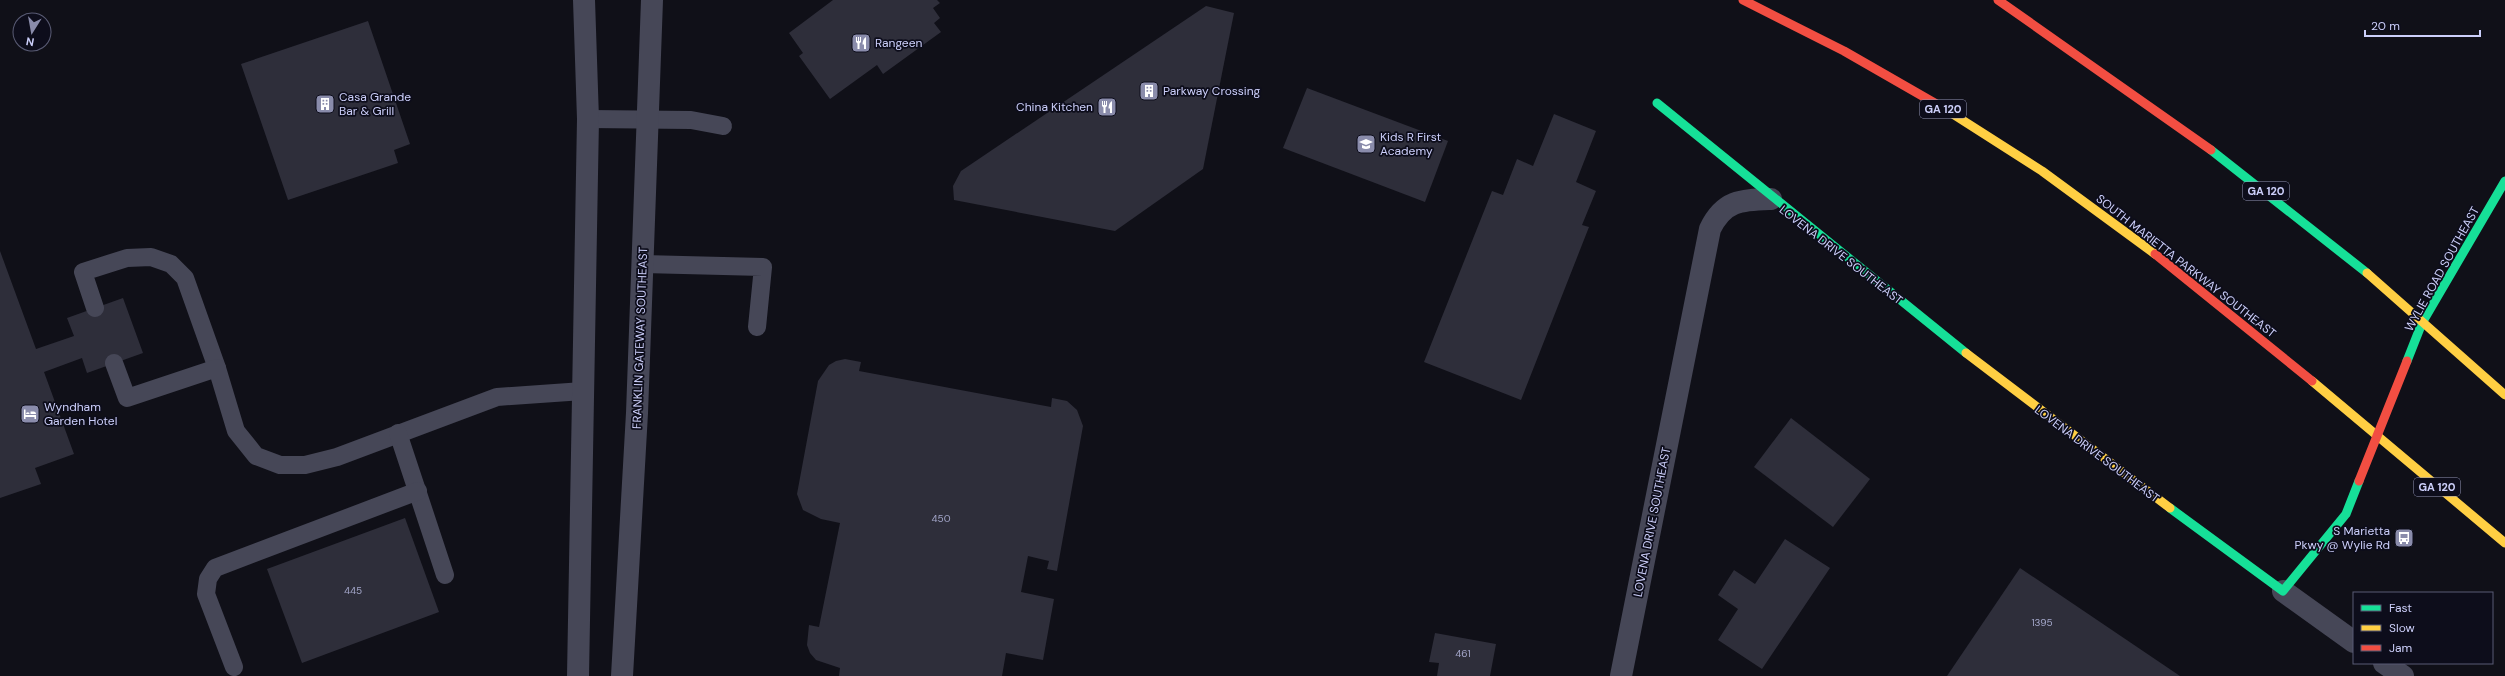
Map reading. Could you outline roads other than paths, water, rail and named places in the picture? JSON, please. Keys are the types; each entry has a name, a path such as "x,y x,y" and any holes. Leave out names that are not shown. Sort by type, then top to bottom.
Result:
{"main road":[{"name":"SOUTH MARIETTA PARKWAY SOUTHEAST","path":"1743,0 1801,28 1920,94 2038,169 2132,236 2257,336 2505,543"},
{"name":"GA 120","path":"1998,0 2102,70 2264,190 2319,233 2505,395"},
{"name":"LOVENA DRIVE SOUTHEAST","path":"1657,103 1771,199 2027,401 2283,591"},
{"name":"WYLIE ROAD SOUTHEAST","path":"2377,437 2422,323 2505,181"},
{"path":"2283,591 2346,514 2377,437"}],"street":[{"path":"578,676 588,119 584,0"},
{"name":"FRANKLIN GATEWAY SOUTHEAST","path":"622,676 637,413 652,0"},
{"name":"LOVENA DRIVE SOUTHEAST","path":"1621,676 1710,229 1722,210 1741,200 1771,199"},
{"path":"2283,591 2353,641"},
{"path":"2385,664 2403,676"}],"lane":[{"path":"588,119 691,120 723,126"},
{"path":"95,308 83,272 127,258 151,257 170,264 185,278 217,368 236,431 256,456 280,464 305,465 337,457 497,397 583,391"},
{"path":"643,264 763,267 757,327"},
{"path":"114,363 127,398 217,368"},
{"path":"398,433 445,575"},
{"path":"234,667 206,594 208,579 214,568 418,491"}],"place":[{"name":"Rangeen","path":"861,43"},
{"name":"Parkway Crossing","path":"1149,91"},
{"name":"Casa Grande Bar & Grill","path":"325,104"},
{"name":"China Kitchen","path":"1107,107"},
{"name":"Kids R First Academy","path":"1366,144"},
{"name":"Wyndham Garden Hotel","path":"30,414"},
{"name":"S Marietta Pkwy @ Wylie Rd","path":"2404,538"}]}
